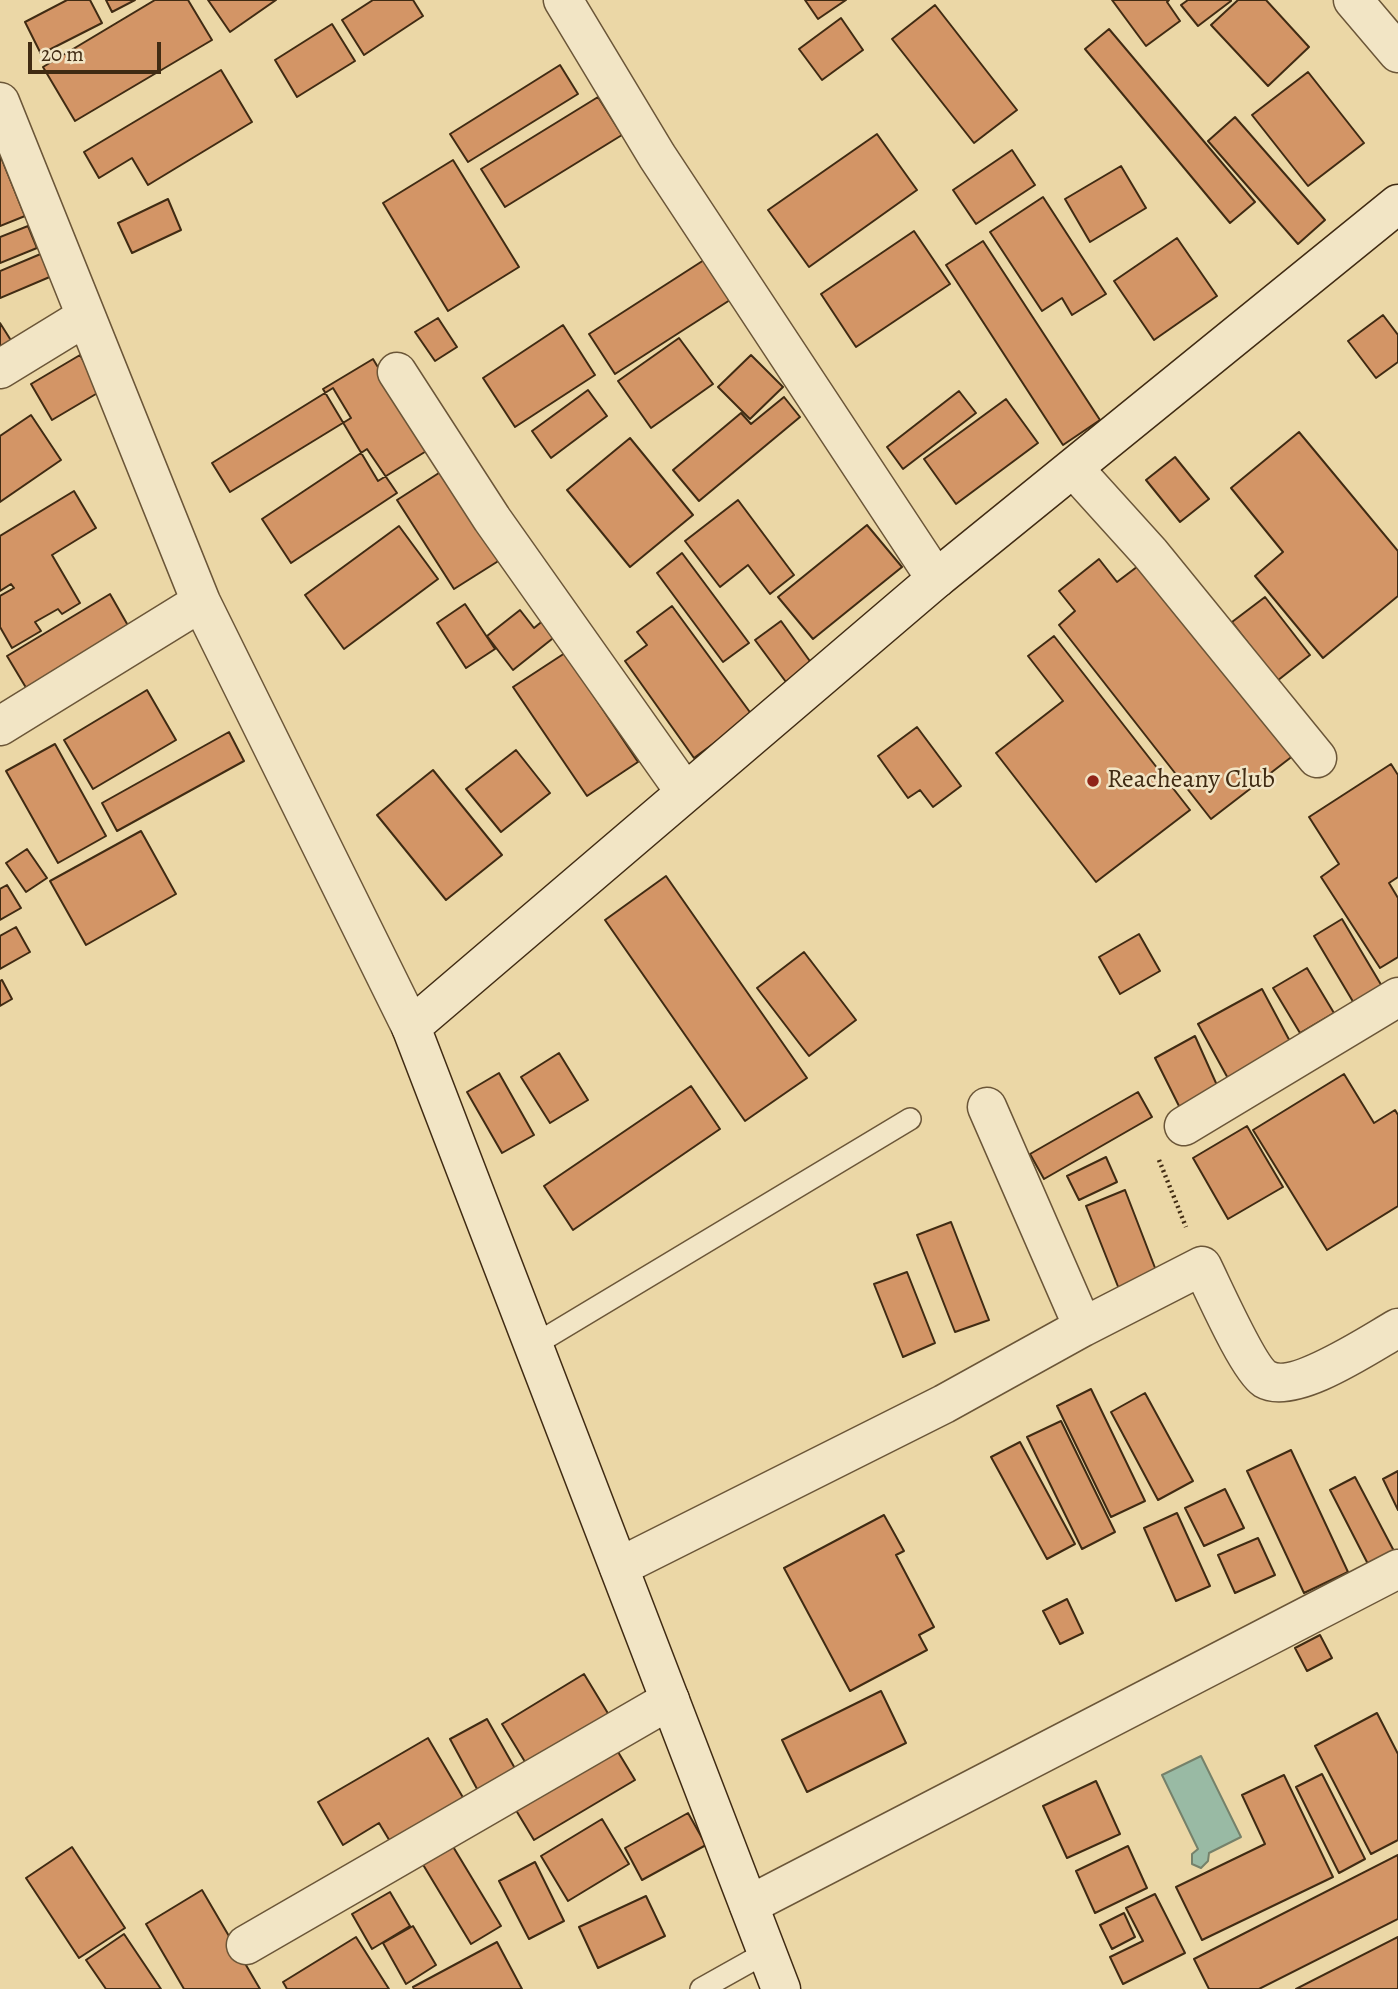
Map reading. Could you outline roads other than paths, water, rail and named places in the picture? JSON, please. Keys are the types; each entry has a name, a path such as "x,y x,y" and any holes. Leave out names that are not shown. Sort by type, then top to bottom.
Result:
{"street":[{"path":"563,0 657,156 936,579"},
{"path":"1353,0 1398,53"},
{"path":"0,102 201,602 411,1027 781,1989"},
{"path":"411,1027 936,579 1398,204"},
{"path":"0,369 85,317"},
{"path":"397,372 492,519 685,792"},
{"path":"1074,469 1150,553 1317,758"},
{"path":"0,726 201,602"},
{"path":"1184,1126 1398,997"},
{"path":"987,1107 1083,1327"},
{"path":"619,1567 944,1404 1083,1327 1202,1266 1247,1356 1265,1379 1288,1384 1331,1366 1398,1328"},
{"path":"749,1905 1398,1569"},
{"path":"246,1945 670,1700"}],"lane":[{"path":"534,1345 910,1119"},
{"path":"701,1989 767,1952"}],"place":[{"name":"Reacheany Club","path":"1093,781"}]}
